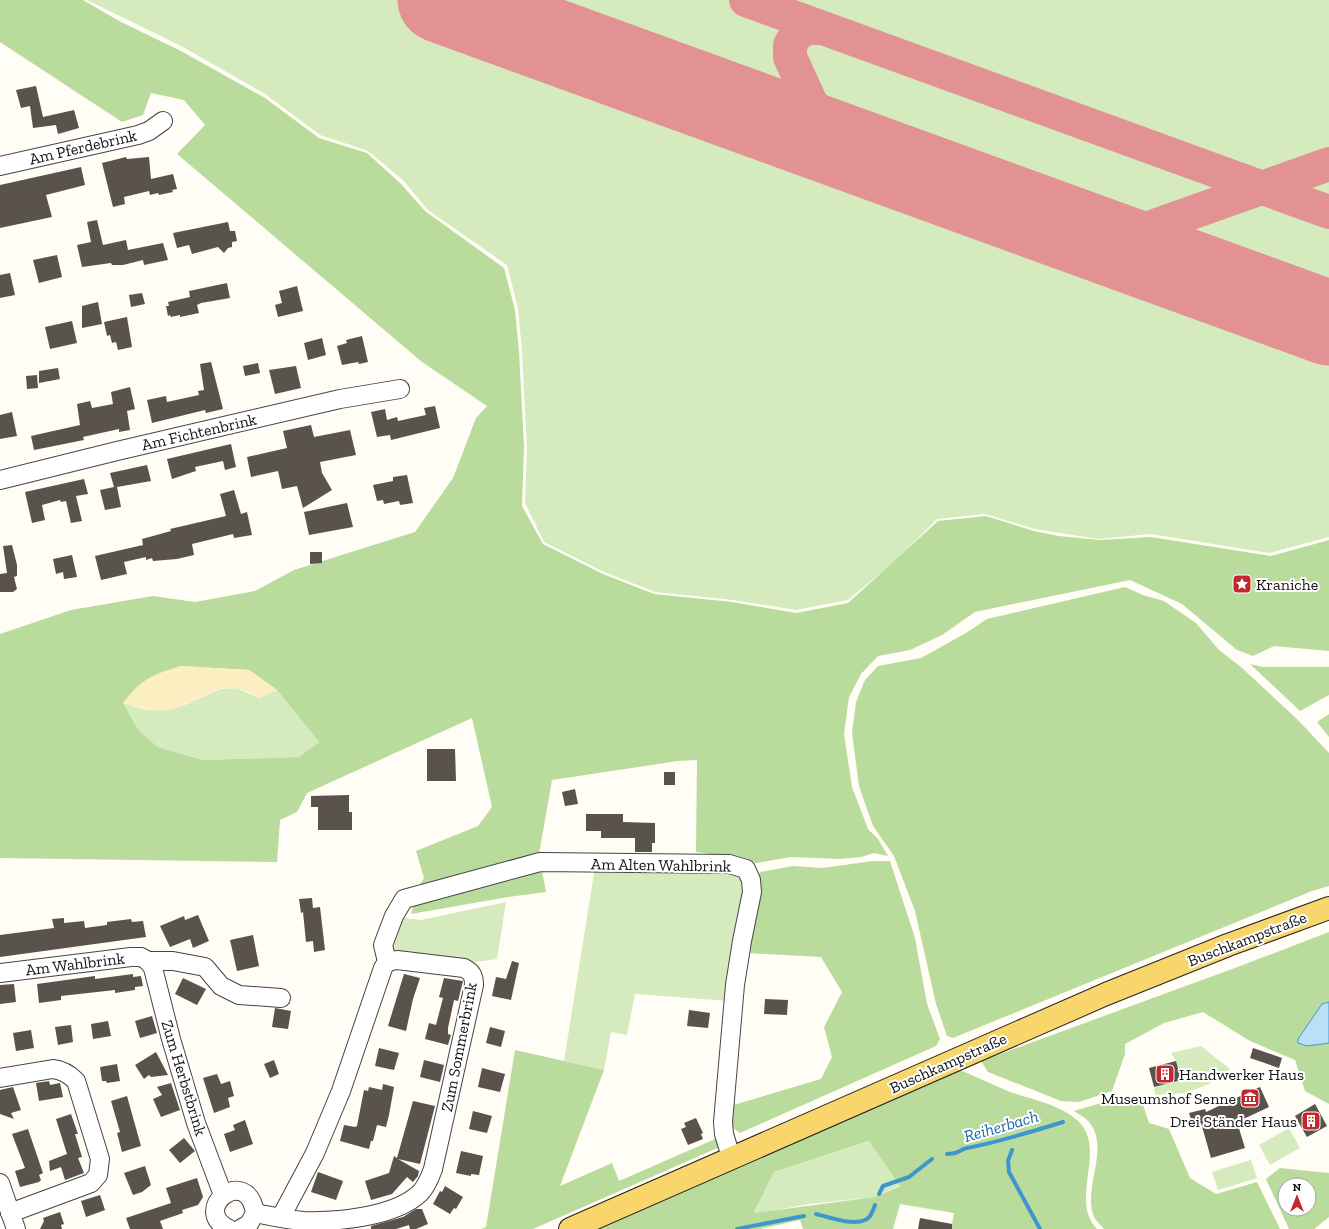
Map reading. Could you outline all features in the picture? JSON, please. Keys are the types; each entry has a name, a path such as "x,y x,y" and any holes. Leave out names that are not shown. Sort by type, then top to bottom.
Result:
{"main road":[{"name":"Buschkampstraße","path":"570,1229 730,1157 1106,994 1228,945 1329,908"}],"street":[{"name":"Am Pferdebrink","path":"0,166 138,135 149,131 163,121"},
{"name":"Am Fichtenbrink","path":"0,480 117,450 332,400 400,389"},
{"name":"Am Alten Wahlbrink","path":"387,962 383,945 394,916 404,899 540,862 729,864 746,869 751,880 752,892 735,985 723,1122 724,1134 730,1157"},
{"name":"Am Wahlbrink","path":"0,973 131,957 141,958 148,961 173,961 205,967 221,986 239,995 281,998"},
{"name":"Zum Sommerbrink","path":"255,1213 302,1221 325,1221 374,1214 409,1201 420,1192 431,1175 474,985 474,977 471,971 464,968 397,960 387,962"},
{"name":"Zum Herbstbrink","path":"148,961 153,968 170,1039 196,1123 223,1195"},
{"path":"281,1217 315,1153 341,1091 383,968 387,962"},
{"path":"0,1078 53,1069 62,1070 69,1074 76,1081 100,1159 98,1175 91,1183 13,1221 0,1183"},
{"path":"222,1228 216,1216 215,1209 218,1201 223,1195 234,1191 247,1194 252,1201 255,1213 249,1224 240,1229"}],"green space":[{"path":"0,0 83,0 119,21 181,51 265,98 319,138 367,153 401,184 425,211 504,268 515,310 519,352 524,447 522,506 543,544 603,574 654,594 732,602 796,613 848,603 938,521 986,516 1034,531 1059,536 1100,540 1151,537 1271,556 1329,540 1329,651 1274,646 1253,656 1237,650 1182,604 1130,580 975,612 942,635 910,650 878,656 861,674 849,697 844,734 852,787 868,829 878,839 888,856 874,853 861,857 840,859 791,857 756,863 737,858 696,852 697,760 678,761 552,780 539,854 546,892 411,914 420,884 424,878 416,851 478,826 492,807 472,718 307,793 297,812 280,820 277,862 0,858 0,634 71,610 153,596 195,602 255,591 294,570 415,532 453,478 476,418 487,406 422,362 177,154 205,125 184,100 151,93 143,115 122,122 0,42","holes":["180,666 249,670 277,690 319,742 299,757 203,760 158,747 139,731 123,703"]},
{"path":"87,0 1329,0 1329,537 1269,553 1151,534 1098,539 1035,529 985,514 937,519 896,560 848,600 796,610 733,600 655,592 604,572 544,542 525,503 527,448 522,352 518,308 507,265 428,210 404,181 368,151 320,135 265,94 183,47"},
{"path":"1125,587 1143,595 1164,601 1196,623 1219,650 1241,667 1298,720 1329,753 1329,886 1312,891 953,1038 947,1036 936,1004 915,911 894,856 873,826 859,786 852,733 856,702 865,680 878,666 921,658 966,633 987,619"},
{"path":"1250,664 1263,667 1329,667 1329,695 1300,711"},
{"path":"237,688 259,698 277,690 319,742 299,757 203,760 158,747 139,731 123,703 146,710 185,705 220,689"},
{"path":"1329,714 1329,737 1317,722"},
{"path":"873,861 890,861 915,938 927,1004 940,1039 936,1046 740,1133 729,1125 730,1106 821,1079 832,1057 824,1027 842,992 821,957 746,953 760,872 793,866 822,868"},
{"path":"595,867 733,868 748,887 729,1001 635,994 627,1035 611,1032 604,1070 564,1061"},
{"path":"506,902 497,959 468,963 396,955 387,944 396,922 404,918 421,920"},
{"path":"1329,932 1329,1002 1322,1004 1307,1046 1329,1043 1329,1104 1305,1091 1295,1060 1250,1041 1203,1012 1164,1023 1125,1044 1125,1054 1112,1091 1079,1102 1061,1101 988,1072 981,1061 1243,965"},
{"path":"1201,1046 1230,1069 1207,1085 1184,1093 1155,1095 1154,1087 1181,1080 1176,1061 1171,1053"},
{"path":"515,1050 604,1070 560,1186 612,1163 619,1181 722,1136 722,1146 533,1229 481,1229 486,1227"},
{"path":"960,1070 1010,1092 1054,1106 1077,1120 1086,1132 1090,1145 1086,1203 1089,1217 1097,1229 951,1229 954,1213 900,1204 893,1229 803,1229 800,1220 760,1229 589,1229","holes":["869,1141 900,1186 875,1197 754,1213 774,1172"]},
{"path":"1122,1101 1143,1105 1149,1123 1169,1129 1190,1178 1216,1194 1257,1182 1280,1229 1104,1229 1094,1217 1091,1206 1091,1194 1097,1156 1095,1132 1084,1117 1074,1111 1098,1104"},
{"path":"1289,1128 1300,1148 1270,1165 1259,1145"},
{"path":"870,1141 900,1185 875,1197 810,1204 754,1214 774,1172"},
{"path":"1251,1160 1257,1178 1218,1190 1212,1172"},
{"path":"1280,1168 1329,1173 1329,1217 1314,1229 1289,1229 1283,1217 1317,1217 1317,1177 1277,1177 1277,1203 1266,1179"}],"sand":[{"path":"180,666 249,670 277,690 259,698 237,688 219,689 185,705 168,710 150,710 123,703 136,688 154,675"}],"water":[{"path":"1329,1002 1329,1043 1307,1046 1298,1043 1298,1039 1322,1004"}],"building":[{"path":"36,86 43,117 74,110 79,128 58,134 56,125 33,128 30,106 21,108 16,90"},
{"path":"126,157 127,159 149,157 151,179 173,174 177,189 172,190 173,192 159,195 158,193 150,195 149,191 124,197 125,204 113,207 102,163"},
{"path":"81,167 85,185 46,195 52,217 0,228 0,185"},
{"path":"97,220 103,245 126,240 128,250 163,243 168,260 144,265 143,260 123,265 112,265 111,263 82,267 77,245 91,242 87,222"},
{"path":"228,222 230,231 235,231 237,241 232,242 232,247 228,248 224,253 218,247 192,254 189,245 177,248 173,233"},
{"path":"57,255 62,277 39,283 33,260"},
{"path":"10,273 15,295 0,298 0,275"},
{"path":"227,283 230,298 201,303 197,305 199,313 180,317 180,315 171,317 170,315 168,316 166,306 169,306 168,302 190,297 189,291"},
{"path":"297,286 303,311 278,317 275,305 282,303 279,291"},
{"path":"142,293 145,304 131,307 129,295"},
{"path":"98,302 102,324 82,328 82,306"},
{"path":"127,317 132,347 118,350 116,342 112,343 110,335 107,336 104,322"},
{"path":"72,321 77,343 50,349 45,327"},
{"path":"362,336 368,362 342,365 337,346 347,343 346,340"},
{"path":"322,338 326,355 308,360 304,343"},
{"path":"211,362 223,409 206,413 205,410 152,423 147,400 166,396 167,402 199,395 198,391 204,390 200,364"},
{"path":"258,363 260,373 245,376 243,366"},
{"path":"296,366 301,388 275,394 269,370"},
{"path":"58,368 60,379 39,383 39,371"},
{"path":"37,375 38,388 27,389 26,376"},
{"path":"130,387 135,409 127,411 130,430 119,432 119,429 83,437 84,440 34,450 31,436 80,425 77,404 90,401 92,408 113,404 111,392"},
{"path":"435,406 440,428 391,440 390,435 377,437 371,412 385,409 387,420 397,417 398,421 426,415 424,408"},
{"path":"12,412 17,436 0,439 0,415"},
{"path":"311,425 314,437 350,430 356,455 320,462 322,473 332,490 303,508 297,486 282,489 278,471 251,477 247,457 287,448 283,431"},
{"path":"231,444 236,467 225,470 223,461 195,467 196,471 172,479 167,459"},
{"path":"147,465 151,481 117,487 121,507 105,510 100,490 114,487 110,473"},
{"path":"407,475 413,503 400,505 399,501 384,504 383,500 377,501 373,485 393,481 393,477"},
{"path":"84,479 88,494 76,496 82,521 71,523 66,501 61,502 60,500 42,505 45,520 32,523 25,492"},
{"path":"234,490 241,514 247,512 252,535 234,538 233,534 192,544 194,555 177,559 153,561 152,558 146,560 146,557 124,562 127,574 101,580 95,556 143,545 142,539 171,531 170,529 226,516 220,494"},
{"path":"347,503 353,527 309,535 304,512"},
{"path":"12,545 17,565 17,576 14,577 17,589 13,592 0,592 0,574 7,573 3,546"},
{"path":"310,552 322,552 322,563 310,564"},
{"path":"72,555 77,577 64,579 63,572 56,574 53,559"},
{"path":"427,749 455,749 456,781 427,781"},
{"path":"664,772 675,772 675,785 664,785"},
{"path":"575,789 578,804 565,806 562,792"},
{"path":"349,795 349,812 352,812 352,830 318,830 318,807 311,807 311,796"},
{"path":"586,814 623,814 623,822 655,823 655,843 652,843 652,852 635,852 635,838 601,838 601,831 586,831"},
{"path":"312,898 313,908 320,907 325,950 314,952 313,941 306,942 303,912 301,913 299,899"},
{"path":"198,915 209,941 193,948 190,939 170,947 160,926 184,916 185,920"},
{"path":"64,918 64,923 84,921 85,928 107,925 107,922 131,919 132,922 143,921 146,937 0,957 0,935 54,928 52,919"},
{"path":"253,935 259,966 237,971 230,940"},
{"path":"512,961 519,963 511,1000 492,996 496,977 506,979"},
{"path":"133,974 133,977 141,976 143,986 135,987 135,990 115,993 115,990 61,996 61,1000 39,1003 37,984 95,976 95,979"},
{"path":"404,974 420,978 413,999 406,1031 388,1026"},
{"path":"183,978 206,989 197,1005 175,994"},
{"path":"444,978 463,981 458,1001 454,1000 448,1028 448,1034 451,1035 448,1045 425,1039 429,1023 436,1025 443,998 439,997"},
{"path":"14,984 16,1002 0,1004 0,985"},
{"path":"765,999 788,1000 787,1015 764,1014"},
{"path":"275,1008 291,1011 288,1029 272,1027"},
{"path":"689,1010 710,1013 708,1028 687,1026"},
{"path":"152,1016 157,1033 140,1038 135,1021"},
{"path":"108,1021 111,1036 93,1039 91,1024"},
{"path":"71,1025 73,1042 58,1045 55,1027"},
{"path":"490,1027 505,1031 501,1047 486,1043"},
{"path":"31,1030 34,1048 16,1051 13,1033"},
{"path":"379,1048 399,1053 394,1070 375,1066"},
{"path":"1253,1048 1282,1058 1279,1068 1250,1058"},
{"path":"156,1052 168,1075 151,1077 149,1075 144,1079 135,1065"},
{"path":"274,1060 279,1074 270,1078 264,1064"},
{"path":"424,1060 444,1065 440,1082 420,1077"},
{"name":"Handwerker Haus","path":"1176,1061 1181,1080 1154,1087 1149,1068"},
{"path":"117,1064 120,1081 107,1083 106,1081 102,1081 100,1067"},
{"path":"482,1068 505,1074 500,1092 478,1087"},
{"path":"217,1074 221,1084 230,1081 234,1096 228,1098 230,1107 214,1113 203,1078"},
{"path":"49,1081 50,1085 60,1083 63,1097 39,1101 36,1083"},
{"path":"171,1083 180,1110 161,1117 153,1099 162,1095 157,1087"},
{"path":"383,1084 394,1087 386,1127 377,1125 373,1141 371,1141 369,1149 340,1141 344,1125 357,1126 364,1090 368,1091 369,1087 382,1090"},
{"path":"13,1087 21,1110 11,1113 14,1119 0,1114 0,1090"},
{"path":"1260,1087 1269,1107 1237,1122 1245,1148 1211,1158 1201,1123 1193,1125 1189,1113 1205,1109 1206,1112"},
{"path":"127,1096 141,1146 122,1152 117,1133 120,1132 111,1101"},
{"path":"413,1101 435,1106 420,1164 398,1159 419,1171 418,1176 413,1182 407,1177 392,1194 371,1200 365,1181 389,1173 394,1156 397,1158"},
{"name":"Drei Ständer Haus","path":"1315,1104 1327,1126 1307,1137 1295,1116"},
{"path":"473,1111 492,1116 487,1133 469,1129"},
{"path":"71,1114 78,1134 75,1134 82,1157 78,1158 84,1173 65,1180 61,1167 50,1171 49,1161 67,1154 56,1119"},
{"path":"696,1118 703,1133 701,1134 703,1139 688,1145 681,1129 686,1127 684,1123"},
{"path":"245,1120 253,1144 230,1152 224,1134 235,1130 233,1125"},
{"path":"28,1129 43,1173 39,1175 41,1180 39,1182 20,1187 15,1171 25,1168 12,1134"},
{"path":"184,1138 195,1151 180,1163 169,1150"},
{"path":"461,1151 483,1156 479,1175 471,1174 471,1176 456,1173"},
{"path":"145,1166 151,1185 142,1192 133,1195 124,1173"},
{"path":"318,1172 343,1181 336,1200 311,1192"},
{"path":"197,1178 203,1197 198,1205 182,1210 183,1213 160,1221 163,1229 130,1229 126,1218 171,1203 166,1188"},
{"path":"445,1186 463,1197 456,1209 454,1208 450,1214 433,1204 440,1191 442,1192"},
{"path":"100,1195 105,1210 86,1217 81,1201"},
{"path":"416,1209 422,1209 428,1224 416,1229 410,1229 409,1225 396,1229 371,1229 371,1226 403,1217"},
{"path":"60,1212 64,1224 61,1225 62,1229 40,1229 44,1221 43,1218"},
{"path":"920,1218 952,1224 952,1229 918,1229"}],"waterway":[{"name":"Reiherbach","path":"947,1154 957,1153 964,1149 1003,1140 1063,1122"},
{"path":"1012,1150 1008,1161 1009,1172 1040,1229"},
{"name":"Reiherbach","path":"879,1194 883,1186 909,1177 932,1159"},
{"name":"Reiherbach","path":"816,1214 847,1222 860,1222 869,1218 875,1205"},
{"name":"Reiherbach","path":"737,1229 804,1216"}],"taxiway":[{"path":"746,0 1329,212"},
{"path":"822,28 806,28 796,35 790,45 790,57 820,123 835,139 855,151"},
{"path":"1084,234 1106,238 1129,235 1329,164"},
{"path":"1177,218 1172,221 1165,230 1162,236 1161,247 1168,260 1175,266 1186,271"}],"runway":[{"path":"440,0 1329,323"}],"place":[{"name":"Kraniche","path":"1242,584"},
{"name":"Handwerker Haus","path":"1165,1074"},
{"name":"Museumshof Senne","path":"1250,1098"},
{"name":"Drei Ständer Haus","path":"1311,1121"}]}
